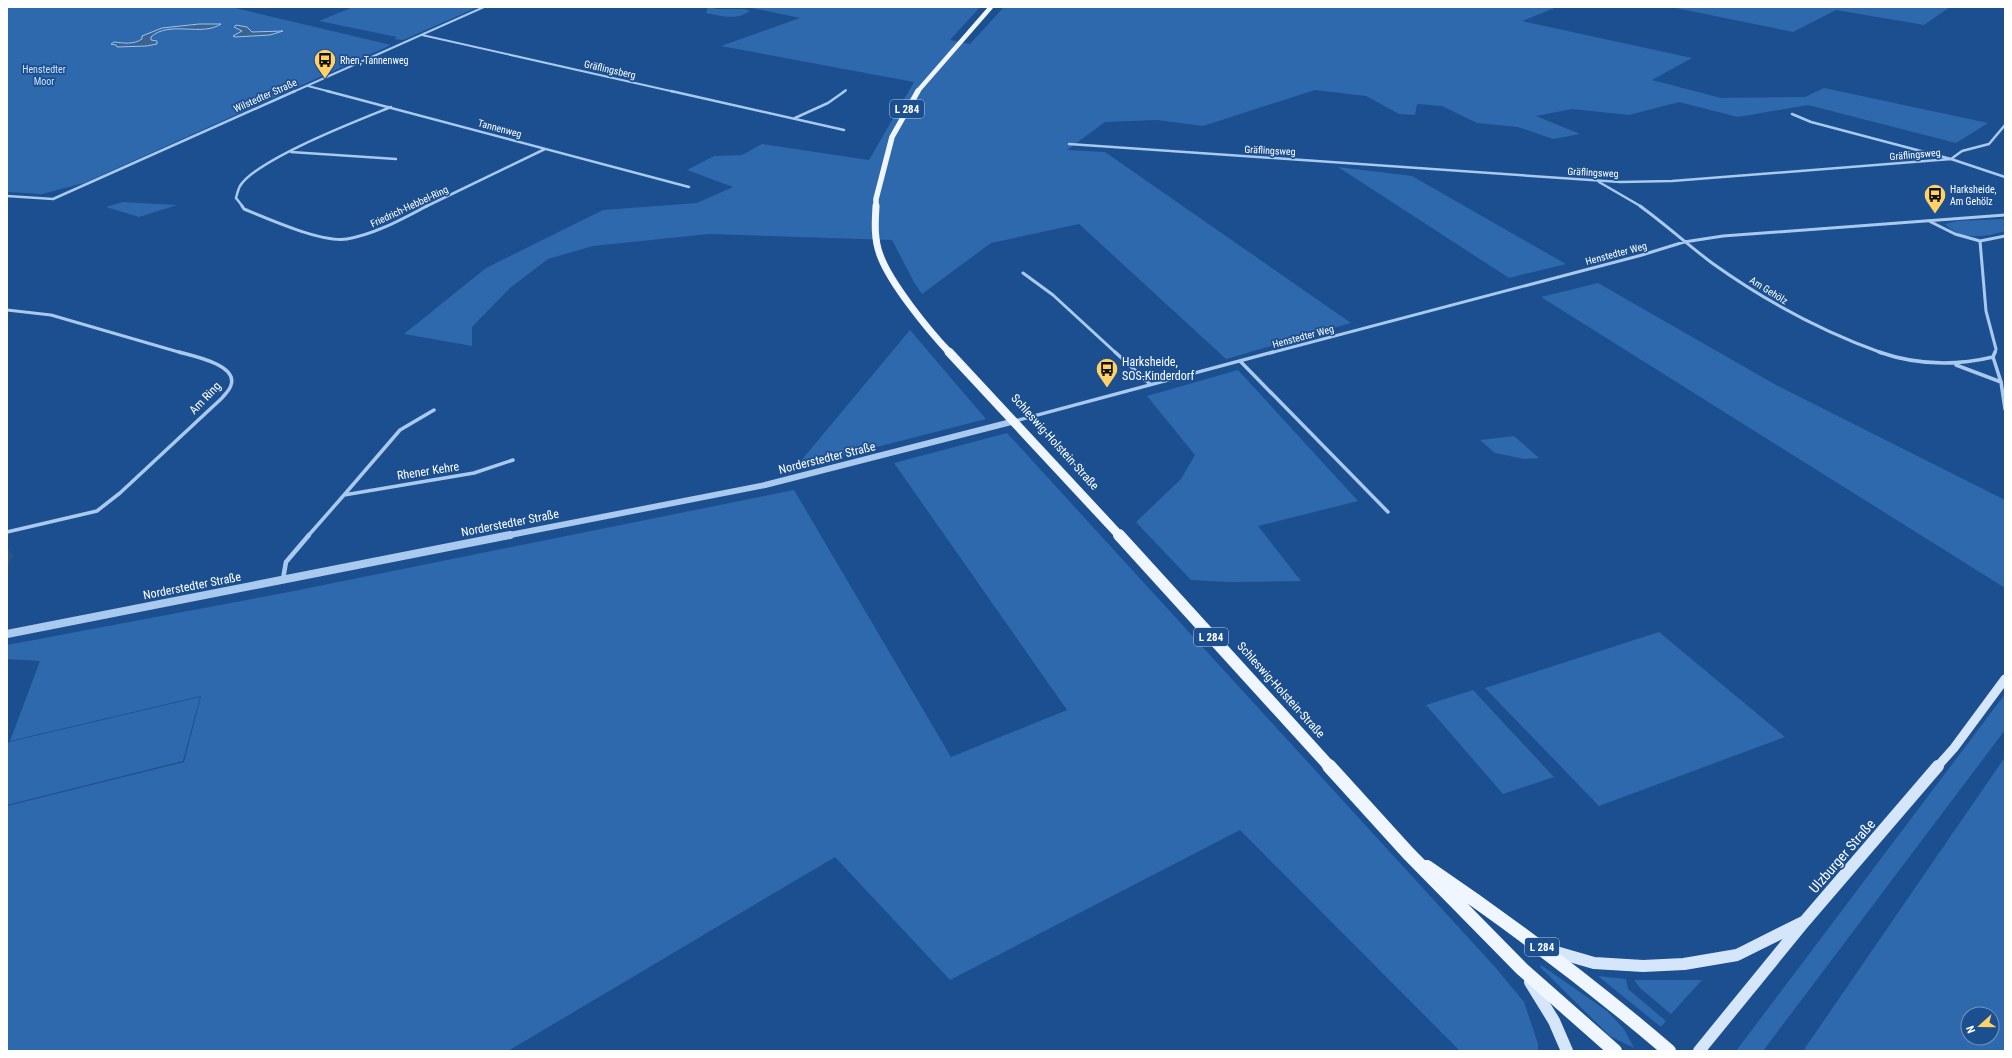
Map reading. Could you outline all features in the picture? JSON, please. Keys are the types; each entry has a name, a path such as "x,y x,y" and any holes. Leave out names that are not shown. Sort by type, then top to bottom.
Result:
{"main road":[{"name":"Schleswig-Holstein-Straße","path":"991,7 924,83 910,103 892,137 876,199 875,236 880,256 896,284 936,338 1015,422 1408,853 1522,969 1615,1051"},
{"name":"Ulzburger Straße","path":"1699,1051 1805,921 1954,748 2005,679"},
{"name":"Schleswig-Holstein-Straße","path":"1408,853 1544,949 1669,1051"},
{"path":"1544,949 1594,964 1643,966 1684,964 1737,955 1805,921"},
{"path":"1522,969 1554,1021 1567,1051"}],"street":[{"name":"Wilstedter Straße","path":"7,196 53,199 484,7"},
{"name":"Gräflingsberg","path":"422,34 844,130"},
{"name":"Tannenweg","path":"307,86 689,187"},
{"path":"794,118 828,103 846,90"},
{"name":"Friedrich-Hebbel-Ring","path":"391,107 290,152 251,174 239,186 236,198 244,209 278,223 318,236 346,239 381,229 545,149"},
{"name":"Gräflingsweg","path":"1792,114 1811,122 1951,159"},
{"path":"1951,159 1962,151 1989,144 2005,125"},
{"name":"Gräflingsweg","path":"1069,144 1620,182 1672,181 1951,159"},
{"path":"290,152 396,159"},
{"path":"1951,159 2005,177"},
{"name":"Am Gehölz","path":"1597,180 1645,210 1684,242 1761,296 1799,317 1842,338 1903,358 1954,364 2001,382"},
{"name":"Henstedter Weg","path":"1015,422 1150,384 1642,256 1684,242 1723,236 1800,229 2005,216"},
{"path":"1928,220 1955,234 1980,241 2005,236"},
{"path":"1980,241 1986,311 1996,349 1993,357 2001,382 2005,408"},
{"path":"1023,273 1053,295 1150,384"},
{"name":"Am Ring","path":"7,310 51,315 100,328 203,359 227,368 232,377 231,386 222,398 120,493 97,511 7,532"},
{"name":"Am Gehölz","path":"1954,364 1993,357"},
{"path":"1240,361 1388,512"},
{"path":"283,579 286,562 400,430 434,410"},
{"name":"Norderstedter Straße","path":"7,634 765,485 1015,422"},
{"name":"Rhener Kehre","path":"344,495 474,474 514,460"}],"green space":[{"name":"Henstedter Moor","path":"7,7 231,7 391,45 84,183 42,194 7,192"},
{"path":"353,7 478,7 403,40 394,39 397,37 319,21"},
{"path":"708,7 717,9 745,9 750,11 739,16 728,17 706,13"},
{"path":"747,7 980,7 950,40 970,44 1004,7 1557,7 1522,21 1692,58 1652,80 1721,98 1805,97 1824,88 1988,123 1956,143 1808,105 1738,117 1679,102 1629,115 1572,109 1536,116 1580,134 1553,139 1518,127 1477,123 1442,106 1417,104 1415,115 1399,114 1366,96 1315,90 1203,126 1157,120 1105,122 1067,150 1105,152 1351,323 1226,359 1079,224 991,243 922,294 892,240 709,234 593,246 548,259 510,288 472,327 472,346 404,334 486,268 603,210 697,203 733,187 687,170 714,156 742,155 762,144 869,160 914,82 721,46 800,18"},
{"path":"1671,7 1950,7 1924,25 1836,10 1793,32"},
{"path":"1338,167 1412,176 1566,264 1509,278"},
{"path":"123,202 177,205 139,217 106,207"},
{"path":"2005,219 2005,231 1982,236 1958,233 1945,224 1957,221"},
{"path":"1598,283 1776,385 2005,500 2005,588 1541,297"},
{"path":"910,330 986,419 795,468"},
{"path":"1238,370 1358,501 1258,526 1301,581 1228,582 1191,580 1136,522 1181,479 1195,455 1147,396"},
{"path":"1007,433 1495,967 1524,1002 1538,1044 1538,1051 1460,1051 1240,830 950,980 835,857 508,1051 7,1051 7,806 184,762 201,696 10,741 40,661 7,659 7,645 294,591 794,490 951,757 1067,710 894,463"},
{"path":"1514,436 1539,458 1524,459 1495,453 1480,440"},
{"path":"1659,632 1785,737 1599,806 1485,688"},
{"path":"1473,690 1554,777 1503,794 1426,705"},
{"path":"2005,694 2005,730 1763,1051 1736,1051"},
{"path":"200,697 183,761 7,805 7,746 9,742"},
{"path":"2005,757 2005,1051 1803,1051"},
{"path":"1541,965 1607,1011 1624,1029 1634,1048 1610,1036 1540,967"},
{"path":"1598,976 1626,979 1628,989 1666,1021 1661,1027"},
{"path":"1634,980 1702,980 1671,1014 1640,988"}],"shaded area":[{"path":"199,24 221,24 213,28 176,29 158,32 151,37 151,40 157,41 157,44 146,46 117,47 116,45 111,44 114,42 135,42 142,39 142,36 162,28"},
{"path":"236,25 247,27 252,32 283,31 270,35 235,37 233,36 242,31 234,27"}],"place":[{"name":"Rhen, Tannenweg","path":"325,80"},
{"name":"Harksheide, Am Gehölz","path":"1935,214"},
{"name":"Harksheide, SOS-Kinderdorf","path":"1107,388"}]}
